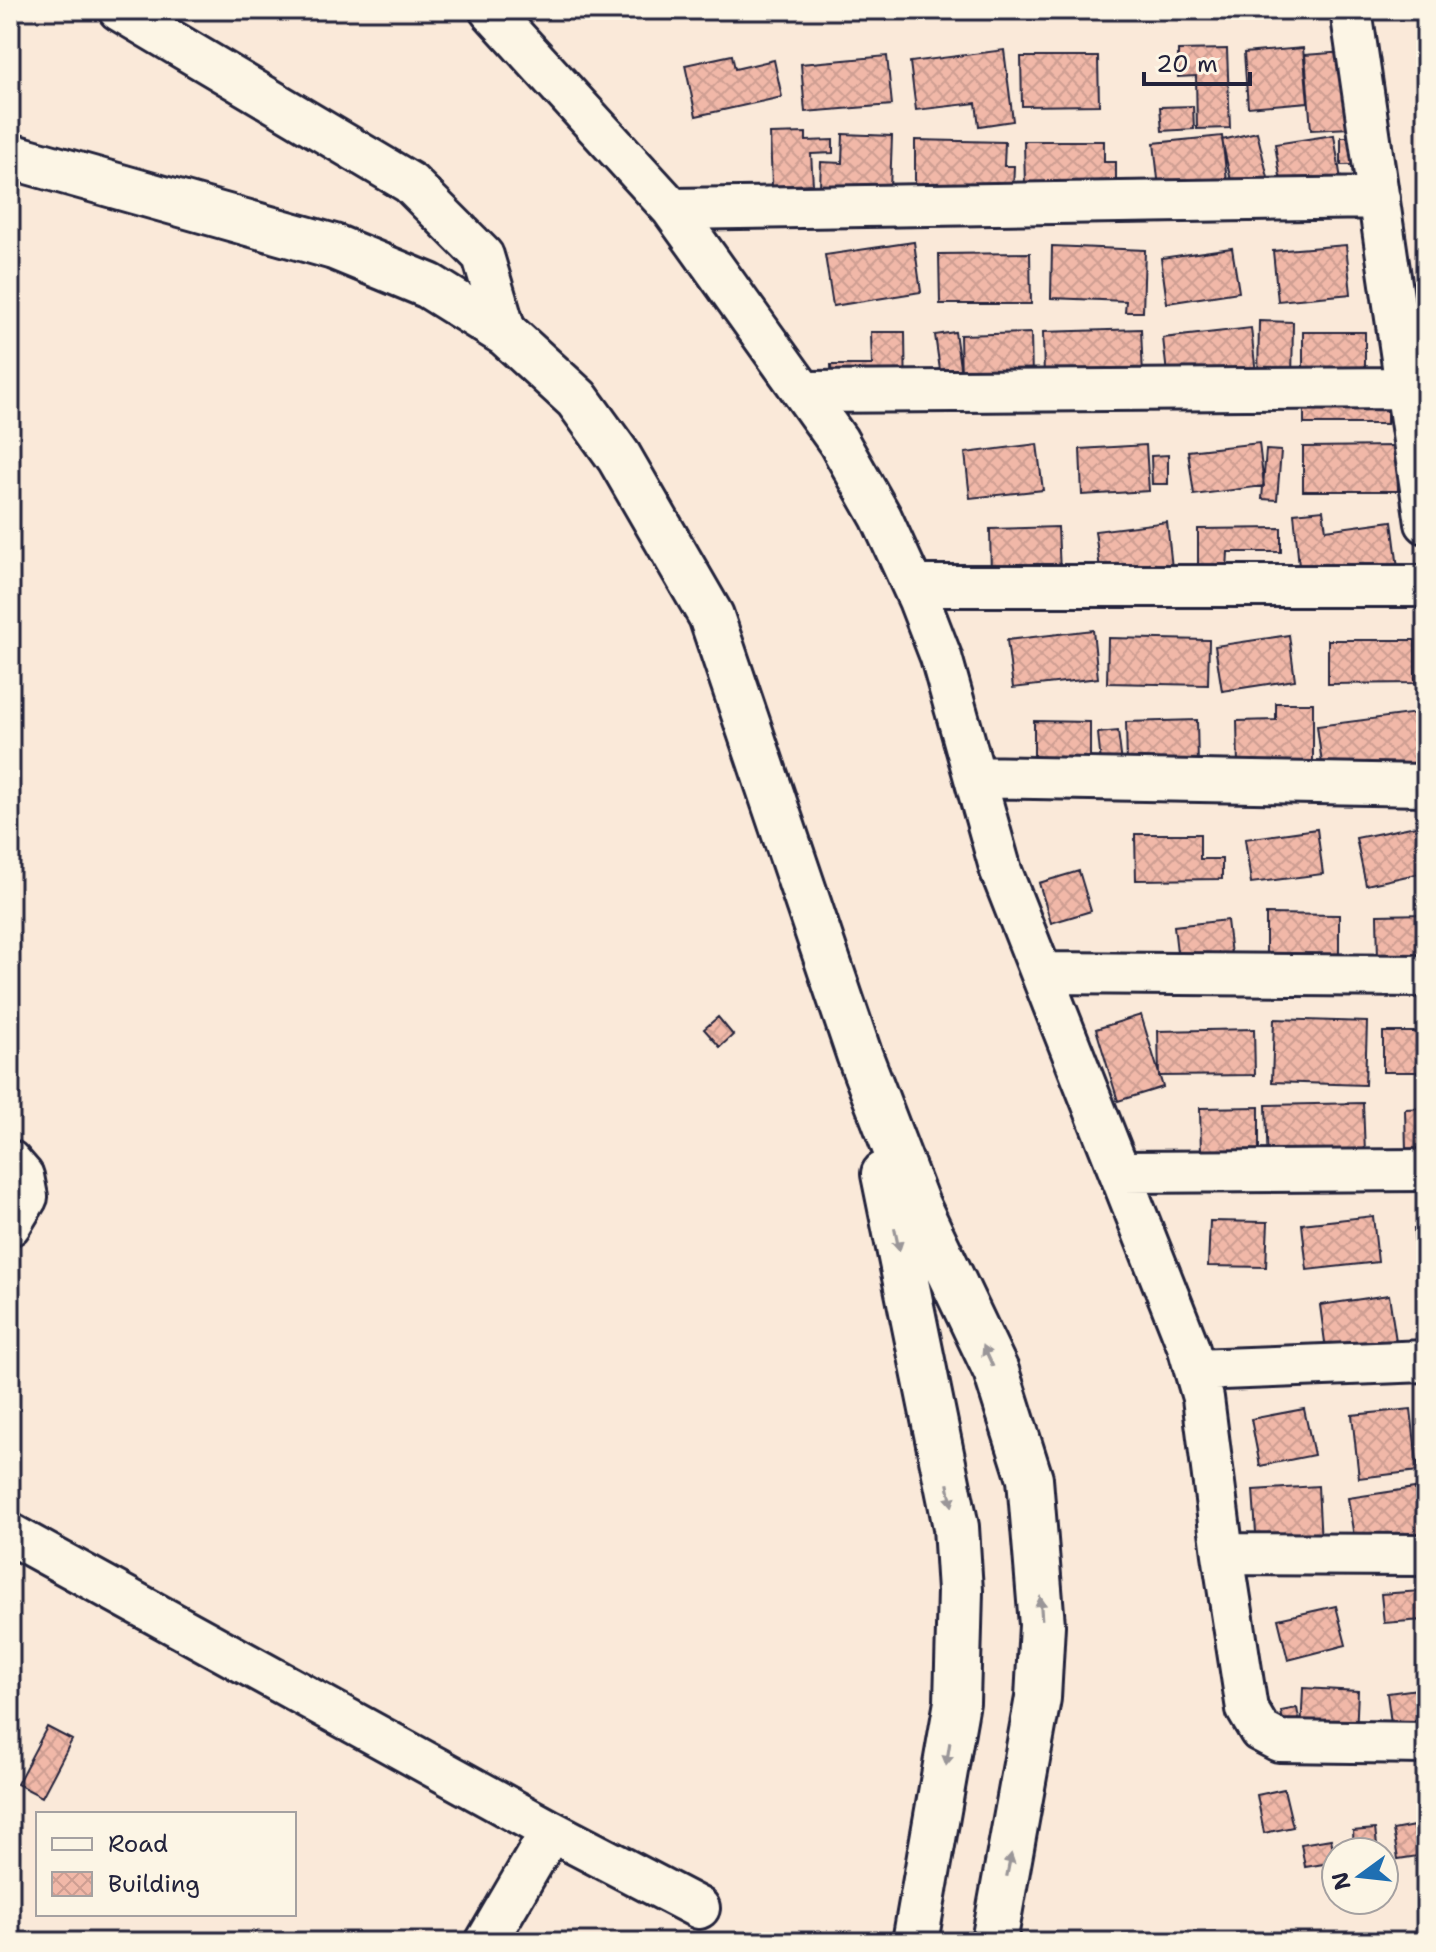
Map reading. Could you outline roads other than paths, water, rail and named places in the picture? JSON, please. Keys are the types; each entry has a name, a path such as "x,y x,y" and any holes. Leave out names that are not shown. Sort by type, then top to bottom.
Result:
{"main road":[{"path":"10,156 334,247 429,286 506,334 577,399 619,457 711,616 859,1054 917,1205 996,1371 1030,1479 1042,1625 1038,1698 994,1942"},
{"path":"859,1054 956,1527 960,1591 957,1702 915,1942"}],"street":[{"path":"119,10 410,183 483,256 506,334"},
{"path":"490,10 672,209 838,441 881,517 913,586 941,657 1001,871 1164,1281 1195,1370 1203,1398 1247,1709 1260,1731 1279,1741 1426,1743"},
{"path":"1351,10 1426,523"},
{"path":"672,209 1379,198"},
{"path":"804,392 1406,388"},
{"path":"913,586 1426,586"},
{"path":"975,777 1426,785"},
{"path":"1042,973 1426,976"},
{"path":"10,1161 23,1176 27,1197 10,1225"},
{"path":"1121,1172 1426,1170"},
{"path":"1195,1370 1426,1361"},
{"path":"10,1534 551,1831 699,1908"},
{"path":"1223,1554 1426,1555"},
{"path":"486,1942 551,1831"}]}
